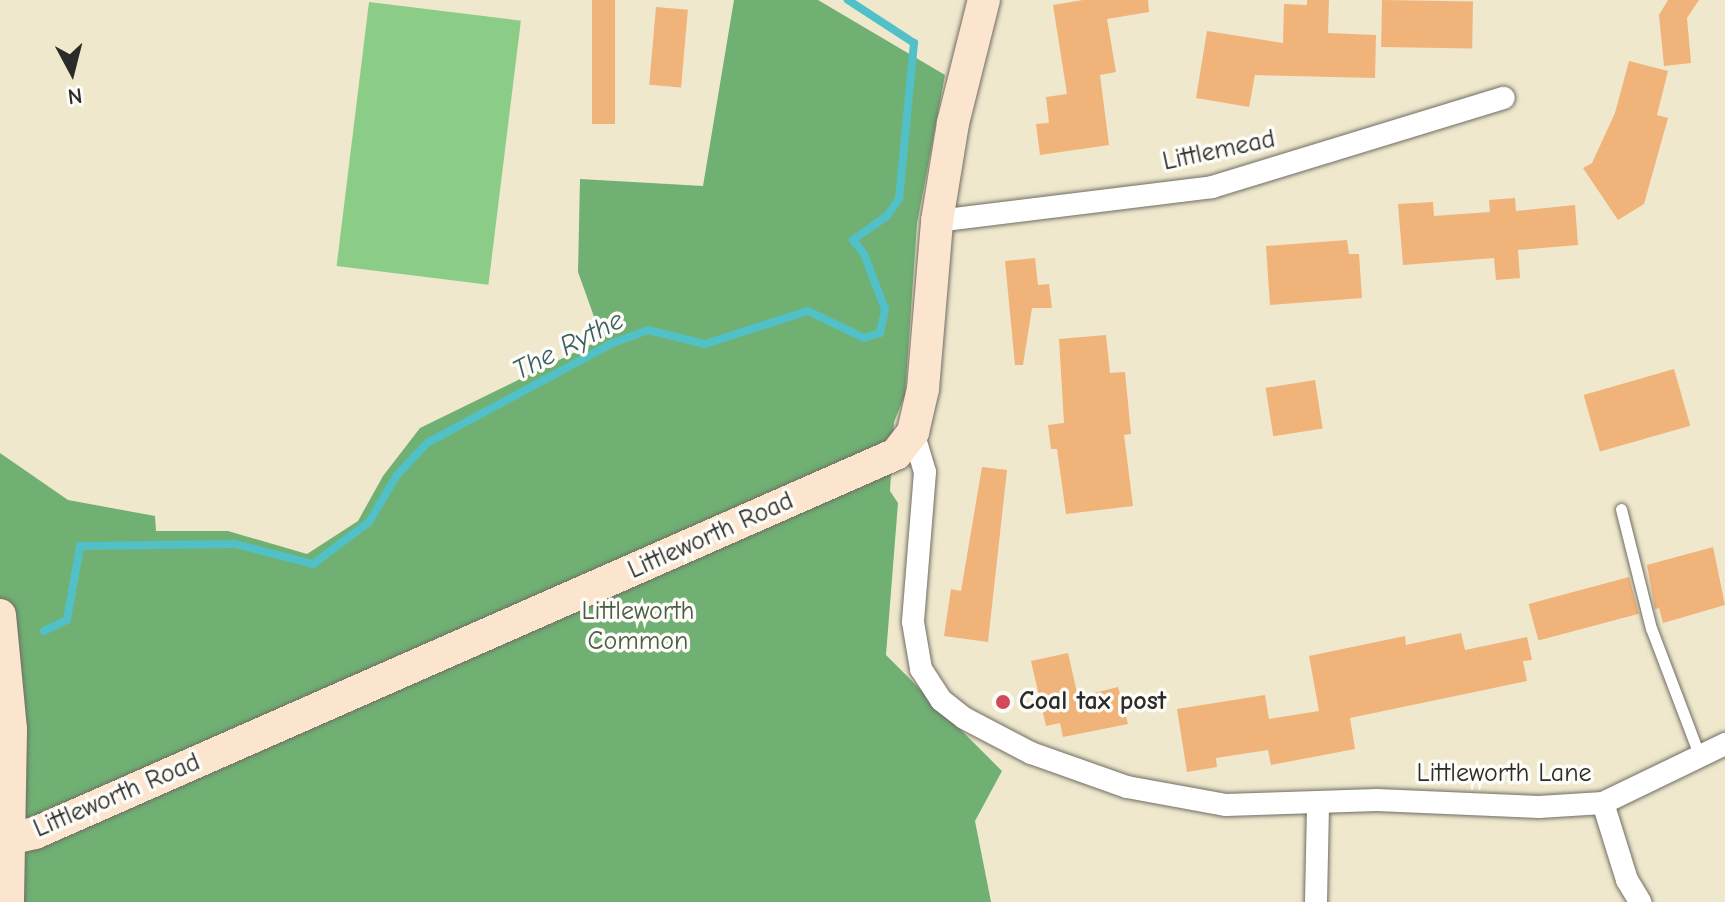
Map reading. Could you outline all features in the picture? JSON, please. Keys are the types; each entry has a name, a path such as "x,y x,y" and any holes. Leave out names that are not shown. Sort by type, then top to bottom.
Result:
{"street":[{"path":"913,432 923,389 937,221 953,123 984,0"},
{"name":"Littlemead","path":"937,221 1212,187 1504,98"},
{"name":"Littleworth Lane","path":"913,432 925,472 913,622 921,669 941,700 1031,753 1127,787 1226,805 1318,805 1377,800 1477,806 1603,803 1725,744"},
{"name":"Littleworth Road","path":"9,839 49,827 896,454 913,432"},
{"name":"Littleworth Road","path":"0,615 11,729 8,902"},
{"path":"1603,803 1627,880 1640,902"},
{"path":"1316,902 1318,805"}],"lane":[{"path":"1621,509 1651,628 1700,757"}],"green space":[{"name":"Littleworth Common","path":"734,0 818,0 945,75 917,224 905,395 894,422 890,491 898,503 886,655 1002,771 975,821 991,902 0,902 0,453 68,500 155,516 156,531 228,531 307,554 358,521 383,476 420,428 602,339 578,272 580,179 703,186"},
{"path":"369,2 521,21 488,285 337,266"}],"building":[{"path":"592,0 615,0 615,124 592,124"},
{"path":"1083,0 1148,0 1149,12 1107,19 1116,72 1100,75 1109,145 1040,155 1036,124 1049,123 1046,97 1067,94 1053,5"},
{"path":"1307,0 1329,0 1328,33 1376,35 1375,78 1255,75 1249,107 1196,98 1207,31 1283,43 1284,4 1307,5"},
{"path":"1382,0 1473,2 1472,49 1381,47"},
{"path":"1668,0 1699,0 1687,18 1691,63 1664,66 1659,15"},
{"path":"656,7 688,10 681,87 649,85"},
{"path":"1629,61 1668,71 1657,115 1668,118 1644,204 1618,220 1583,168 1592,163 1615,113"},
{"path":"1515,198 1516,211 1575,205 1578,245 1518,250 1520,278 1496,280 1494,258 1403,265 1398,204 1433,202 1434,216 1490,212 1489,200"},
{"path":"1347,240 1349,254 1359,254 1362,298 1270,305 1266,246"},
{"path":"1035,258 1038,285 1049,284 1052,308 1032,308 1023,365 1015,365 1005,261"},
{"path":"1106,335 1110,373 1125,372 1131,434 1124,435 1133,506 1066,514 1057,449 1051,449 1048,425 1064,423 1059,339"},
{"path":"1674,369 1690,426 1600,452 1584,395"},
{"path":"1315,380 1323,428 1273,436 1266,388"},
{"path":"982,467 1007,470 988,642 944,636 951,589 961,591"},
{"path":"1713,547 1725,605 1663,623 1659,608 1655,609 1647,565"},
{"path":"1629,577 1639,614 1538,641 1529,604"},
{"path":"1461,633 1465,650 1527,637 1532,660 1523,661 1527,681 1350,718 1355,749 1271,765 1268,750 1216,758 1217,767 1187,772 1177,709 1265,695 1269,719 1319,711 1309,656 1405,636 1406,645"},
{"path":"1068,653 1078,697 1118,687 1128,724 1063,737 1060,723 1046,726 1031,661"}],"waterway":[{"name":"The Rythe","path":"44,631 67,620 80,546 235,544 313,564 369,522 397,475 427,443 613,343 648,330 705,344 808,311 864,338 880,333 885,309 864,254 853,240 887,216 899,199 914,43 848,0"}],"place":[{"name":"Coal tax post","path":"1003,702"}]}
